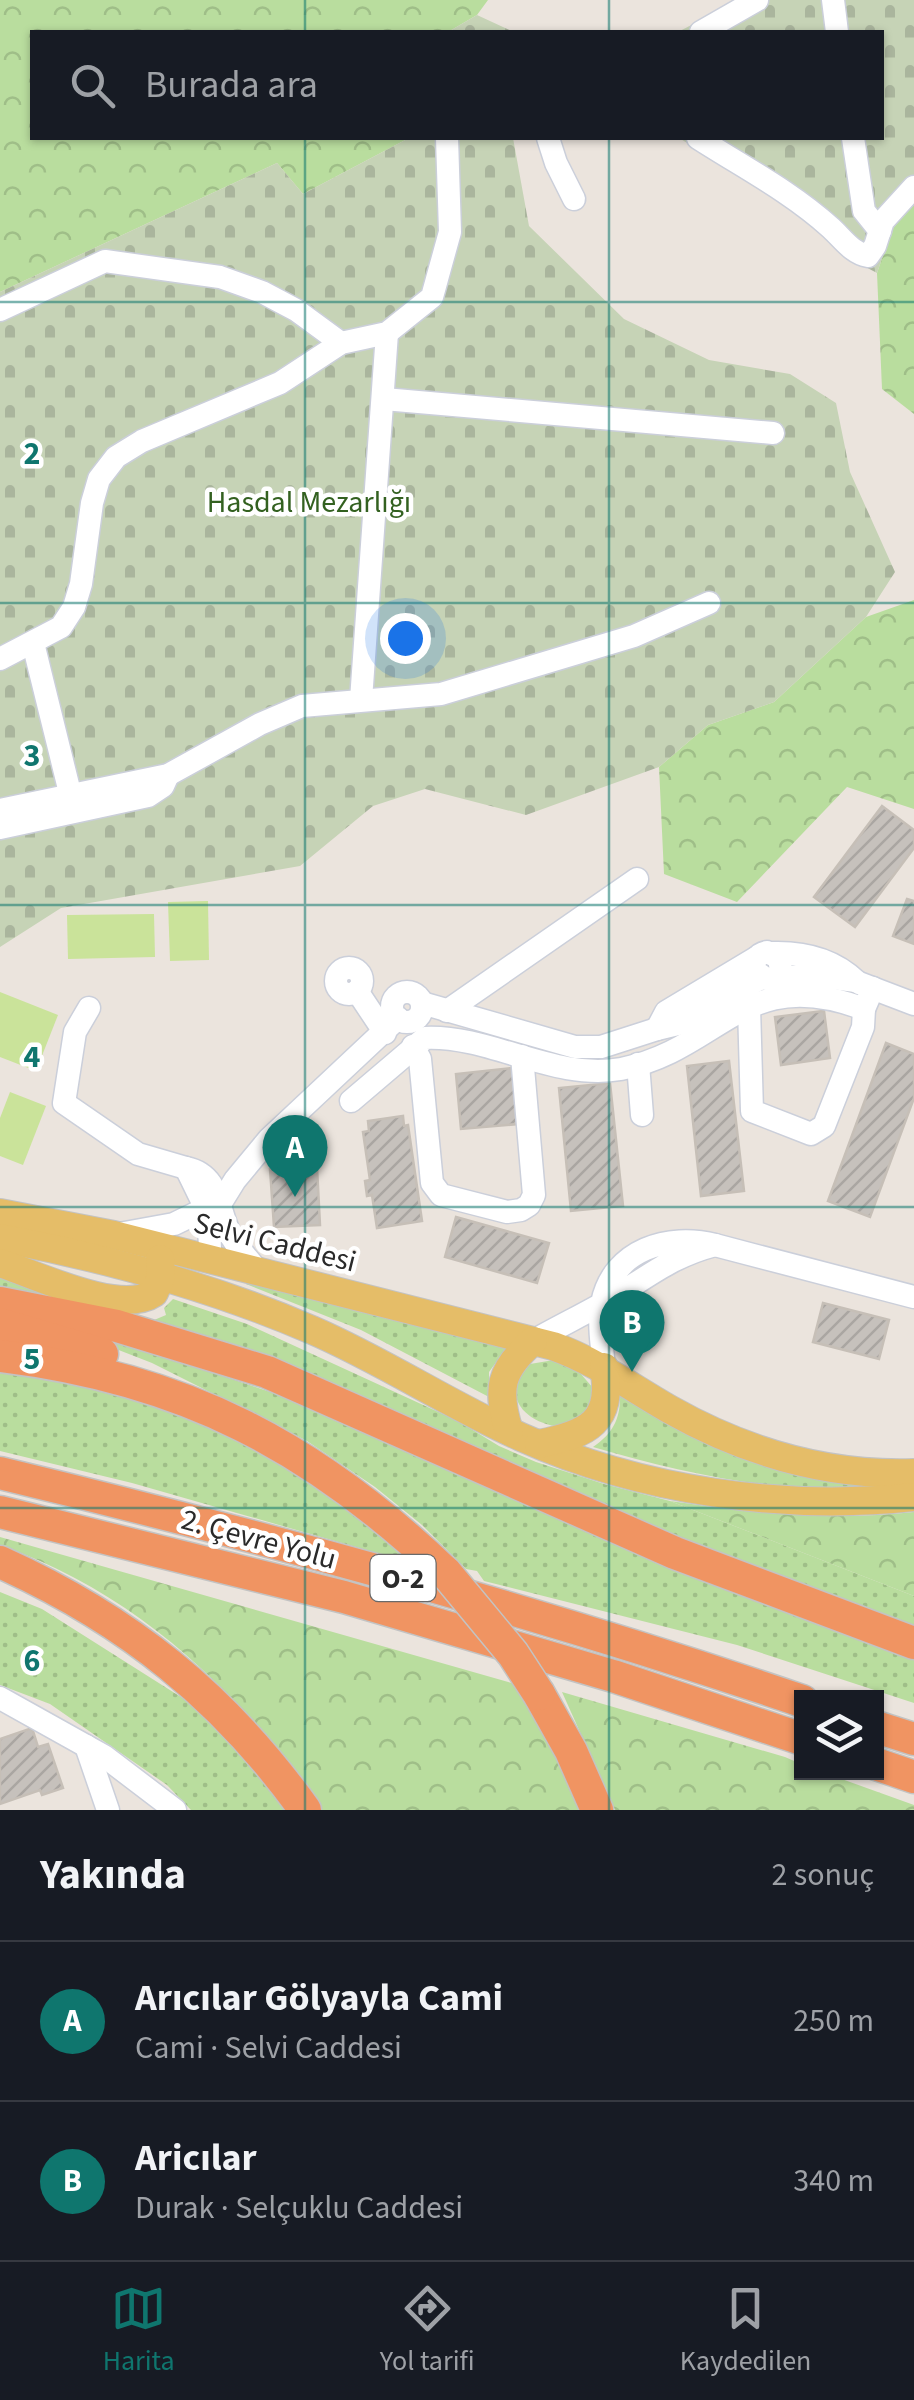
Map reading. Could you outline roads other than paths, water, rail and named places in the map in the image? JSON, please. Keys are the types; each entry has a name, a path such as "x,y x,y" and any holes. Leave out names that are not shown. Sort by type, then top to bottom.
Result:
{"highway":[{"path":"0,1304 117,1326 267,1372 690,1559 914,1643"},
{"path":"0,1324 96,1352 160,1376 211,1399 246,1419 262,1434"},
{"path":"0,1356 82,1368 196,1403 262,1434 358,1496 446,1573 504,1642 571,1750 598,1810"},
{"name":"2. Çevre Yolu","path":"0,1473 399,1576 794,1698"},
{"name":"2. Çevre Yolu","path":"0,1512 344,1597 613,1676 794,1736"},
{"path":"0,1562 113,1621 188,1678 256,1746 305,1810"},
{"path":"884,1725 914,1726"},
{"path":"884,1728 914,1740"},
{"path":"884,1767 914,1777"}],"main road":[{"name":"Selvi Caddesi","path":"0,1212 114,1234 534,1341"},
{"name":"Selvi Caddesi","path":"0,1238 161,1276 268,1313 374,1358 509,1431"},
{"path":"0,1263 129,1302 154,1293 161,1276 162,1266 151,1244"},
{"path":"214,1261 226,1281 268,1313"},
{"path":"914,1473 829,1469 758,1450 706,1429 604,1367 534,1341 509,1366 502,1381 501,1397 509,1431 537,1444 632,1474 737,1495 813,1500 914,1497"},
{"path":"537,1444 580,1433 597,1420 605,1408 607,1393 604,1367"}],"street":[{"path":"704,30 756,0"},
{"path":"832,0 838,30"},
{"path":"0,659 61,626 74,608 99,478 116,458 142,441 280,383 342,343 388,333 432,297 450,232 447,140"},
{"path":"549,140 574,199"},
{"path":"701,140 810,209 857,254 868,256 883,221 914,186"},
{"path":"853,140 864,211 880,232"},
{"path":"0,310 105,261 220,277 296,310 342,343"},
{"path":"361,700 388,333"},
{"path":"384,399 774,433"},
{"path":"0,810 148,796 164,786 168,775 260,724 302,706 442,694 634,636 708,602"},
{"path":"33,643 73,804"},
{"path":"0,828 73,804"},
{"path":"447,1011 637,879"},
{"path":"391,1026 360,986 415,997 447,1011 575,1046 601,1047 657,1029 666,1012 736,968 766,967 914,1004"},
{"path":"351,1101 425,1038 436,1037 584,1072 638,1064 764,1000 800,994 834,998 864,993"},
{"path":"749,1007 752,1110 811,1134 824,1126 864,1028 864,993"},
{"path":"114,1234 174,1224 213,1205 269,1139 391,1026 414,1020 421,1013 415,997"},
{"path":"88,1008 75,1032 64,1103 138,1154 202,1174 214,1186 208,1229 214,1261"},
{"path":"413,1046 420,1058 432,1183 441,1195 507,1212 521,1210 534,1195 522,1056"},
{"path":"638,1064 642,1115"},
{"path":"213,1205 234,1241 262,1274"},
{"path":"604,1367 600,1319 609,1282 624,1264 657,1244 692,1240 914,1297"},
{"path":"534,1341 602,1301"},
{"path":"5,1705 86,1746 174,1810"},
{"path":"86,1746 108,1810"}],"place":[{"name":"Arıcılar Gölyayla Cami","path":"295,1197"},
{"name":"Aricılar","path":"632,1372"}],"park label":[{"name":"Hasdal Mezarlığı","path":"309,502"}]}
